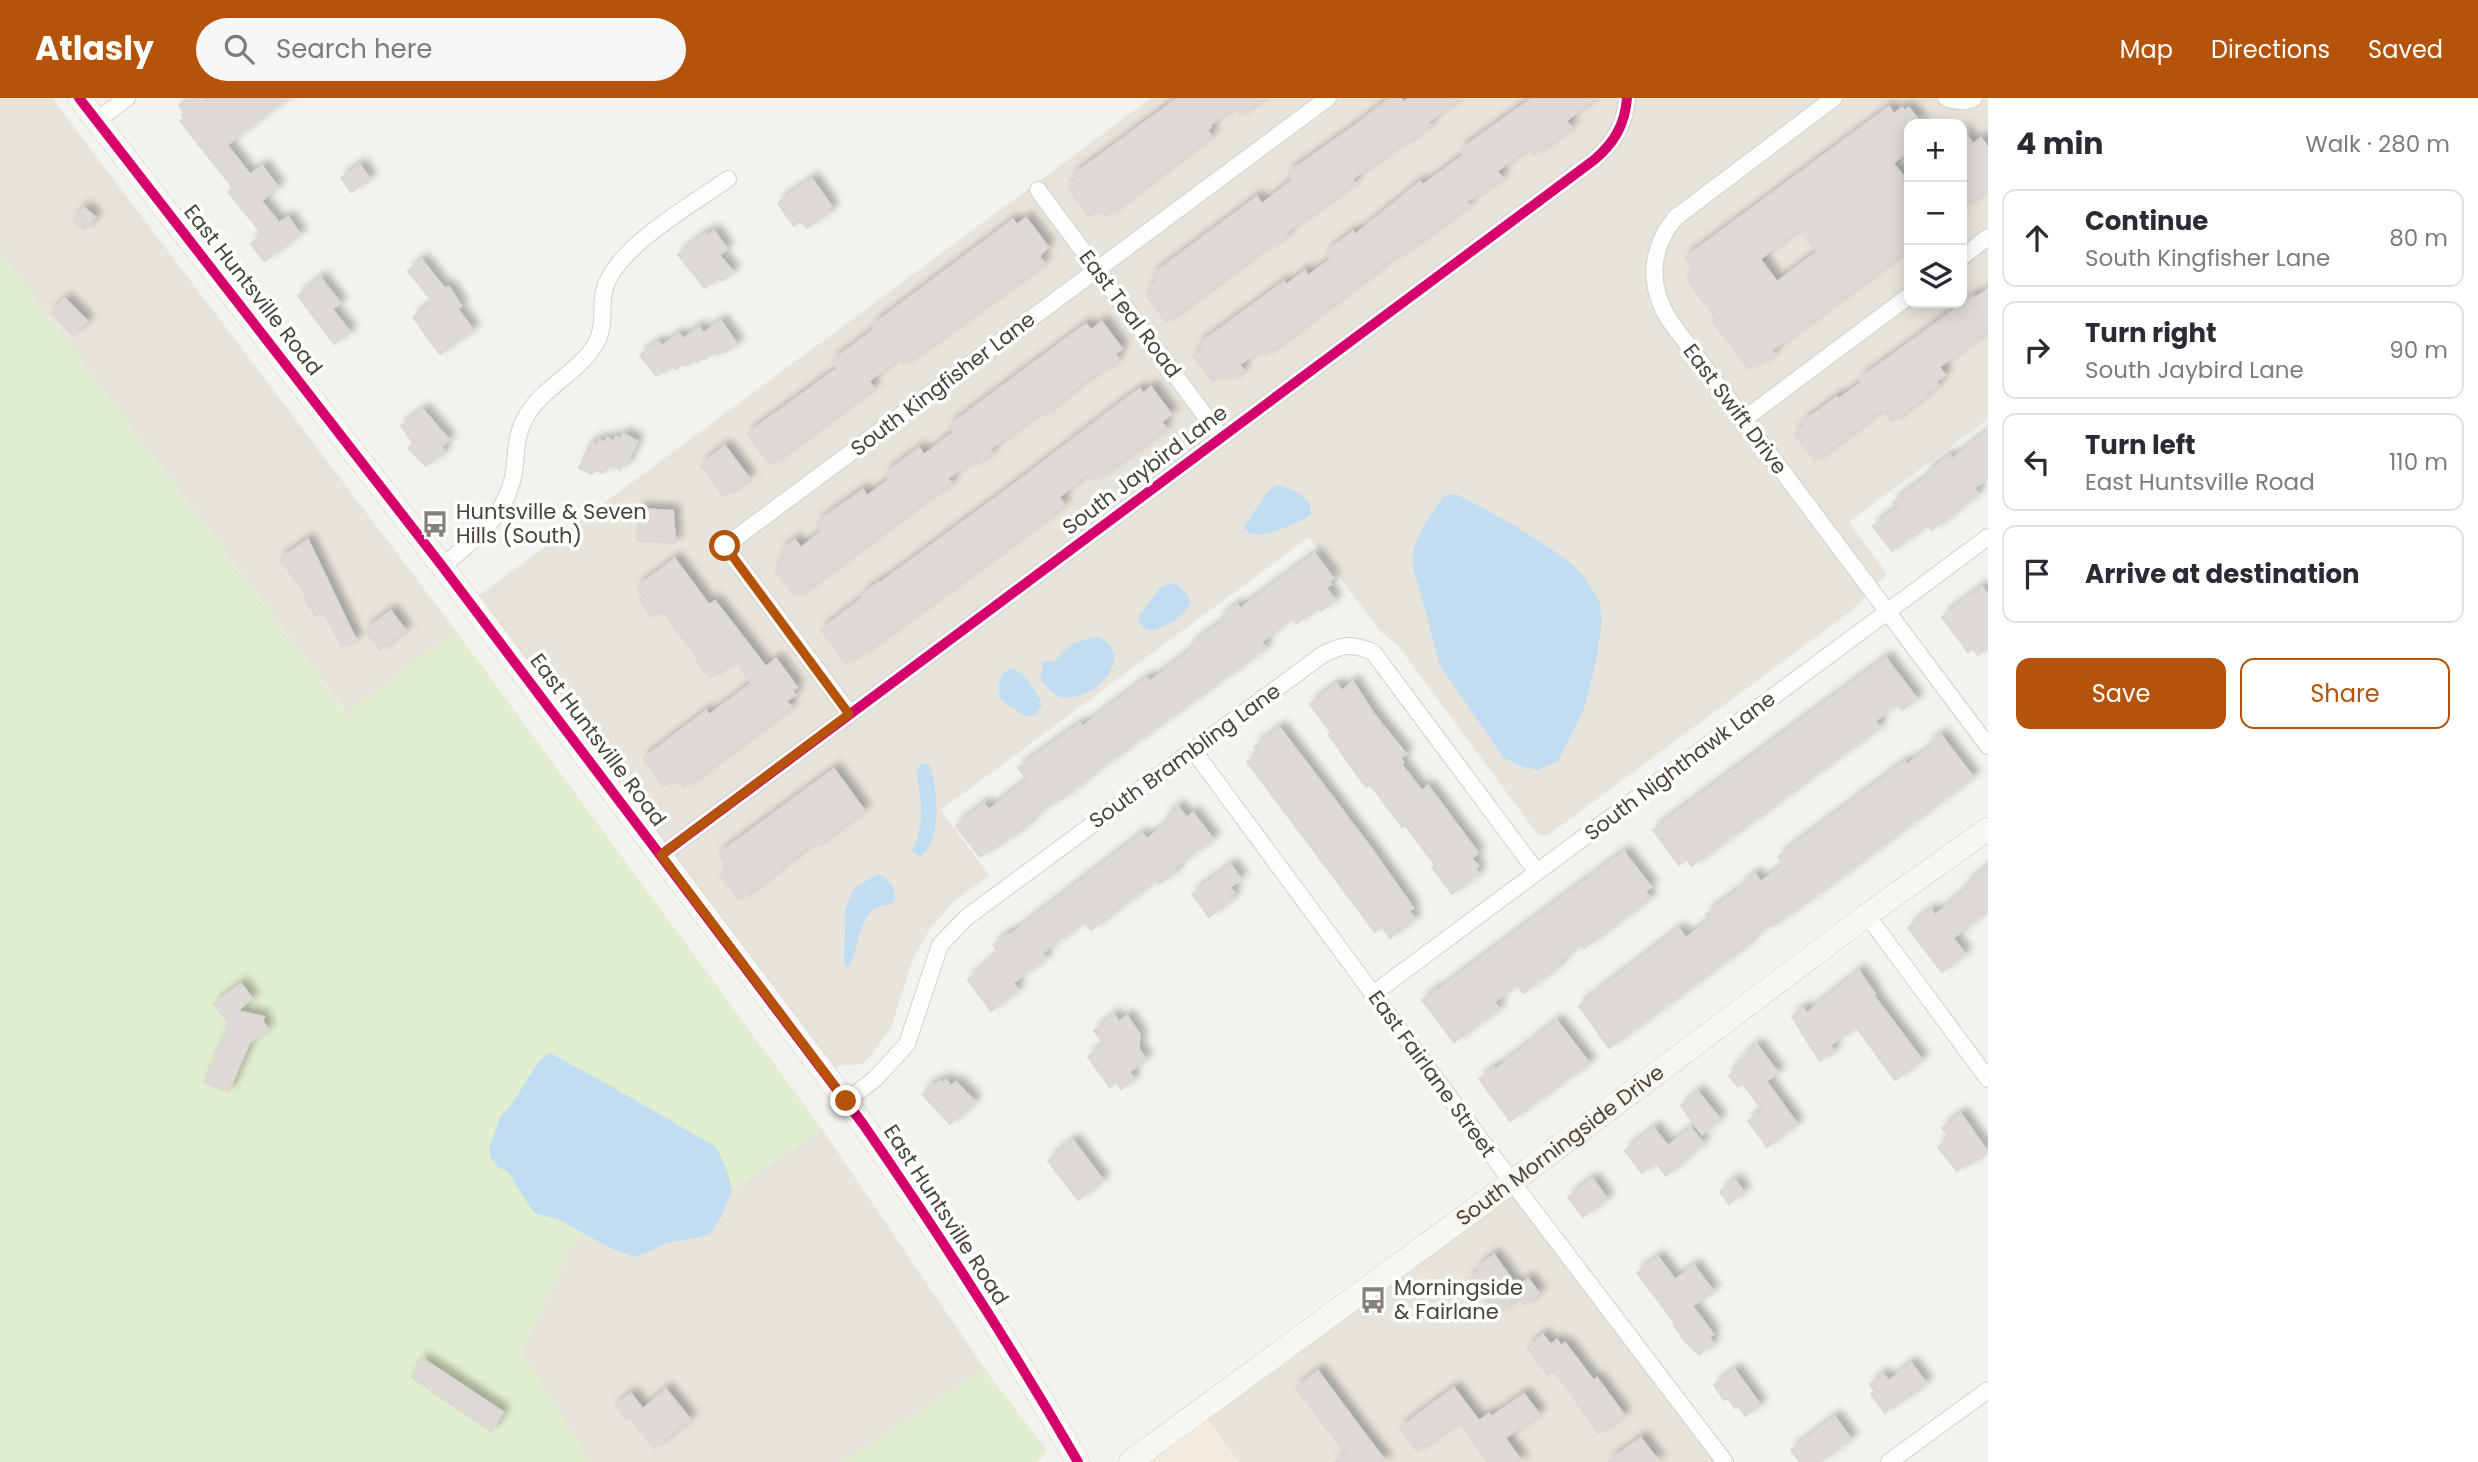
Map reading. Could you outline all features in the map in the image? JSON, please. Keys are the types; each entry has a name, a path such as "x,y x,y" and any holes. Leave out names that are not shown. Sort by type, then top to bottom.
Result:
{"main road":[{"name":"East Huntsville Road","path":"79,98 442,566 846,1101 922,1208 1039,1394 1078,1462"},
{"name":"South Morningside Drive","path":"1130,1462 1988,828"}],"street":[{"path":"96,121 127,98"},
{"name":"South Kingfisher Lane","path":"849,714 725,546 1328,98"},
{"name":"South Jaybird Lane","path":"661,855 1594,160 1608,148 1616,136 1623,122 1627,98"},
{"name":"East Swift Drive","path":"1834,98 1684,209 1667,227 1657,249 1654,286 1663,310 1988,746"},
{"path":"1946,98 1953,101 1969,101 1974,98"},
{"path":"442,566 470,544 501,509 513,477 515,444 527,415 551,385 580,362 596,343 603,321 604,291 617,265 639,242 728,179"},
{"name":"East Teal Road","path":"1038,190 1221,437"},
{"path":"1967,253 1988,237"},
{"path":"1743,420 1904,300"},
{"name":"South Nighthawk Lane","path":"1373,994 1988,537"},
{"name":"South Brambling Lane","path":"846,1101 875,1079 908,1044 940,945 967,917 1322,654 1340,646 1357,646 1373,652 1537,872"},
{"name":"East Fairlane Street","path":"1193,750 1512,1182 1725,1462"},
{"path":"1867,915 1988,1079"},
{"path":"1889,1462 1988,1390"}],"shaded area":[{"path":"0,98 52,98 456,631 347,714 0,253"},
{"path":"1151,98 1988,98 1988,419 1849,522 1887,574 1850,612 1548,835 1540,835 1399,647 1380,631 1309,537 941,810 989,875 953,903 930,929 913,959 891,1028 873,1053 862,1064 821,1068 470,602"},
{"path":"822,1129 989,1375 850,1462 590,1462 521,1351 569,1251 581,1233 634,1257 667,1243 686,1240 721,1218 732,1190"},
{"path":"1512,1182 1725,1462 1239,1462 1200,1410"},
{"path":"1200,1410 1239,1462 1130,1462"}],"green space":[{"path":"0,253 346,714 456,631 822,1129 732,1190 721,1218 709,1235 667,1243 634,1257 581,1234 569,1251 521,1351 590,1462 0,1462"},
{"path":"984,1369 1048,1451 1037,1462 842,1462"}],"water":[{"path":"1276,485 1291,489 1304,498 1311,506 1311,515 1276,531 1249,533 1243,528 1268,491"},
{"path":"1456,494 1505,520 1573,565 1599,600 1602,622 1596,662 1584,709 1558,761 1538,770 1523,767 1504,758 1440,666 1412,562 1419,535 1428,518 1445,495"},
{"path":"1175,583 1191,602 1188,607 1175,620 1163,626 1152,631 1144,628 1139,621 1139,615 1162,586"},
{"path":"1099,637 1110,646 1114,656 1112,667 1097,686 1073,697 1061,697 1040,679 1044,661 1054,662 1074,644"},
{"path":"1011,668 1030,683 1037,694 1042,705 1035,715 1026,717 1001,700 1000,681 1003,674"},
{"path":"921,764 929,764 935,786 936,814 932,839 920,857 912,851 919,831 921,812 916,772"},
{"path":"878,874 892,885 894,902 875,908 867,916 847,968 844,961 845,910 854,888"},
{"path":"550,1053 716,1147 732,1190 721,1218 709,1235 667,1243 634,1257 608,1247 558,1219 536,1214 507,1171 498,1167 491,1158 489,1148 501,1115 509,1108 540,1060"}],"building":[{"path":"189,98 204,98 206,101 210,98 287,98 227,145 250,175 262,166 278,187 261,201 279,223 288,217 300,234 264,261 251,244 263,235 228,192 233,188 180,121 185,113 179,106"},
{"path":"1178,98 1263,98 1240,115 1234,107 1210,125 1207,130 1211,136 1105,216 1101,210 1089,216 1067,187 1076,180 1072,176"},
{"path":"1390,98 1400,98 1404,102 1410,98 1460,98 1428,122 1430,125 1351,180 1354,183 1166,322 1146,294 1157,282 1152,275 1257,197 1262,204 1293,180 1288,173"},
{"path":"1533,98 1595,98 1566,121 1571,127 1534,155 1529,148 1497,171 1502,178 1466,202 1468,205 1399,256 1398,254 1265,355 1261,349 1239,365 1243,370 1229,381 1224,374 1213,382 1193,356 1202,350 1198,345 1284,282 1286,285 1305,271 1308,276 1331,259 1326,252 1353,232 1355,235 1420,182 1423,185 1464,155 1460,150"},
{"path":"1889,107 1894,114 1902,108 1904,111 1909,108 1918,119 1904,119 1904,154 1893,163 1904,177 1904,252 1772,350 1774,353 1760,364 1759,362 1749,369 1713,322 1716,319 1687,279 1694,270 1685,258","holes":["1799,229 1817,252 1777,282 1760,259"]},
{"path":"1967,136 1973,144 1981,138 1988,148 1988,188 1967,204"},
{"path":"360,165 370,179 351,192 341,178"},
{"path":"812,179 831,206 831,211 807,228 801,221 794,226 778,203"},
{"path":"84,208 95,217 84,230 73,221"},
{"path":"1026,218 1048,247 1039,256 1044,263 903,365 899,360 895,361 869,381 873,388 770,464 747,434 838,368 832,361 875,328 873,325 1013,220 1017,225"},
{"path":"714,231 727,249 719,255 733,272 722,281 719,278 705,288 678,255 705,234 706,236"},
{"path":"422,260 445,289 449,287 461,306 457,308 473,330 440,354 413,317 433,302 408,271"},
{"path":"321,278 340,303 332,309 350,332 334,344 298,296"},
{"path":"1988,289 1988,330 1939,367 1945,375 1935,382 1938,385 1892,422 1882,409 1815,461 1794,434 1804,426 1802,423 1862,382 1860,379 1957,308 1967,308 1967,300 1973,296 1975,298"},
{"path":"65,299 87,321 73,335 51,313"},
{"path":"721,321 737,344 726,352 724,350 718,355 715,352 705,359 704,357 697,362 695,359 676,369 674,366 656,376 640,355 658,342 662,346 679,334 683,339 699,327 704,333"},
{"path":"1102,322 1122,349 1115,354 1118,359 990,449 992,452 976,465 972,460 947,479 951,483 795,597 775,570 779,567 777,563 785,557 780,551 795,540 801,548 822,531 817,523 830,513 863,490 867,496 889,480 885,474 919,448 924,455 954,432 949,426 1086,324 1091,330"},
{"path":"1151,387 1171,414 1161,422 1166,428 1095,480 1089,473 1059,497 1064,504 1044,520 846,663 821,630 879,582 1016,483 1123,401 1140,389 1143,394"},
{"path":"423,410 449,440 441,447 444,452 426,466 408,448 414,444 401,426"},
{"path":"1988,431 1988,478 1974,488 1978,494 1932,530 1928,524 1892,551 1873,526 1898,508 1893,502 1929,476 1926,473 1950,456 1952,459"},
{"path":"623,434 637,441 625,466 622,465 620,470 611,465 603,473 594,469 592,474 579,468 591,442 597,445 599,440 605,443 607,438 614,442 616,437 621,439"},
{"path":"725,446 749,478 724,496 701,465"},
{"path":"639,509 673,511 675,543 637,541"},
{"path":"308,540 356,640 342,647 323,611 316,616 304,598 307,596 280,559"},
{"path":"1315,554 1333,578 1326,588 1335,600 1296,624 1292,618 1261,642 1266,648 1099,769 1062,799 1061,797 1028,821 1030,823 1016,834 980,857 956,826 984,804 989,810 1027,780 1018,768 1080,724 1082,727 1147,678 1150,681 1192,650 1190,646 1222,622 1220,619 1237,605 1240,609"},
{"path":"675,559 709,605 715,601 766,667 776,659 797,687 792,691 795,695 786,701 791,707 683,787 677,779 663,786 643,759 706,711 709,715 752,683 734,660 710,678 662,610 652,617 639,599 643,596 637,587"},
{"path":"1982,587 1988,595 1988,648 1978,655 1973,648 1968,652 1942,617"},
{"path":"391,611 405,630 380,650 365,630"},
{"path":"1886,658 1917,699 1902,710 1897,704 1875,721 1880,727 1692,866 1686,859 1679,865 1653,830"},
{"path":"1353,682 1375,716 1406,754 1400,758 1403,762 1401,764 1422,791 1428,786 1478,853 1471,858 1478,866 1475,869 1479,874 1452,894 1432,867 1435,865 1405,825 1402,827 1370,784 1366,787 1310,704 1337,684 1342,691"},
{"path":"1280,728 1413,908 1409,911 1415,919 1390,938 1382,927 1375,932 1247,762 1259,753 1254,747"},
{"path":"1941,735 1973,777 1833,883 1773,926 1771,924 1747,942 1749,944 1609,1048 1579,1006 1679,929 1686,938 1711,919 1706,914 1743,887 1741,885 1755,874 1761,882 1784,865 1778,857 1905,762 1907,765 1930,748 1928,745"},
{"path":"834,769 864,810 813,848 811,844 739,900 720,876 728,865 719,854"},
{"path":"1178,807 1187,818 1193,813 1213,839 1174,868 1176,871 1159,884 1156,880 1091,930 1084,922 1042,953 1046,958 1013,983 1018,990 991,1011 968,980 999,953 993,945 1008,934 1009,936 1142,834 1147,839 1169,822 1166,817"},
{"path":"1624,852 1651,887 1645,891 1650,898 1584,948 1581,944 1558,962 1560,965 1523,993 1517,984 1494,1002 1499,1009 1454,1042 1422,1000"},
{"path":"1231,865 1241,879 1230,887 1234,893 1231,895 1233,898 1209,917 1192,894"},
{"path":"1988,867 1988,910 1953,938 1965,954 1942,972 1908,928 1931,910 1935,915 1968,889 1965,885"},
{"path":"1859,971 1875,994 1873,995 1922,1060 1895,1080 1856,1027 1830,1045 1834,1051 1820,1061 1792,1017 1803,1008 1807,1013"},
{"path":"241,984 252,998 237,1011 264,1017 262,1021 268,1029 249,1043 228,1092 204,1082 229,1024 214,1004"},
{"path":"1114,1015 1119,1022 1127,1016 1140,1035 1138,1048 1146,1059 1129,1072 1134,1079 1121,1089 1116,1082 1110,1087 1088,1057 1104,1044 1094,1031"},
{"path":"1557,1021 1589,1063 1510,1121 1479,1079 1494,1068 1495,1070"},
{"path":"1757,1045 1778,1073 1766,1081 1797,1124 1767,1147 1748,1121 1762,1110 1743,1084 1738,1087 1729,1075 1745,1058 1743,1056"},
{"path":"946,1080 951,1086 956,1082 975,1102 950,1124 922,1094 933,1084 934,1086 940,1081 942,1084"},
{"path":"1698,1092 1720,1119 1702,1134 1681,1106"},
{"path":"1961,1114 1987,1151 1970,1165 1968,1162 1957,1171 1938,1147 1950,1138 1942,1128"},
{"path":"1654,1128 1668,1146 1691,1128 1703,1143 1666,1176 1656,1163 1642,1173 1625,1151"},
{"path":"1073,1140 1103,1180 1078,1200 1048,1161"},
{"path":"1593,1179 1607,1199 1583,1217 1568,1197"},
{"path":"1735,1180 1744,1192 1729,1204 1720,1192"},
{"path":"1494,1255 1517,1287 1528,1279 1539,1293 1524,1305 1518,1297 1498,1312 1494,1307 1492,1309 1469,1278"},
{"path":"1658,1257 1675,1280 1694,1266 1713,1291 1692,1306 1713,1334 1709,1337 1713,1344 1699,1355 1684,1340 1673,1324 1675,1323 1637,1273"},
{"path":"1543,1335 1551,1345 1557,1340 1561,1346 1565,1343 1594,1381 1597,1378 1624,1415 1598,1433 1554,1370 1548,1375 1527,1348"},
{"path":"423,1359 503,1412 491,1431 411,1377"},
{"path":"1911,1363 1926,1383 1885,1413 1871,1394 1875,1391 1870,1384 1883,1374 1889,1381"},
{"path":"1735,1370 1760,1405 1745,1416 1738,1405 1735,1408 1728,1398 1724,1400 1714,1385"},
{"path":"1318,1371 1386,1462 1335,1462 1346,1454 1296,1388"},
{"path":"1454,1388 1479,1421 1489,1414 1491,1417 1524,1394 1539,1414 1505,1438 1522,1462 1488,1462 1458,1421 1417,1451 1400,1428"},
{"path":"666,1389 690,1419 654,1448 629,1417 626,1419 615,1406 631,1394 643,1409"},
{"path":"1835,1417 1851,1439 1820,1462 1800,1462 1791,1450"},
{"path":"1641,1438 1659,1462 1608,1462"}],"cycle path":[{"path":"79,98 442,566 863,1124 974,1291 1078,1462"},
{"path":"661,855 1594,160 1617,133 1624,117 1627,98"}],"place":[{"name":"Huntsville & Seven Hills (South)","path":"435,524"},
{"name":"Morningside & Fairlane","path":"1373,1300"}],"route":[{"path":"725,546 849,714 661,855 846,1101"}]}
